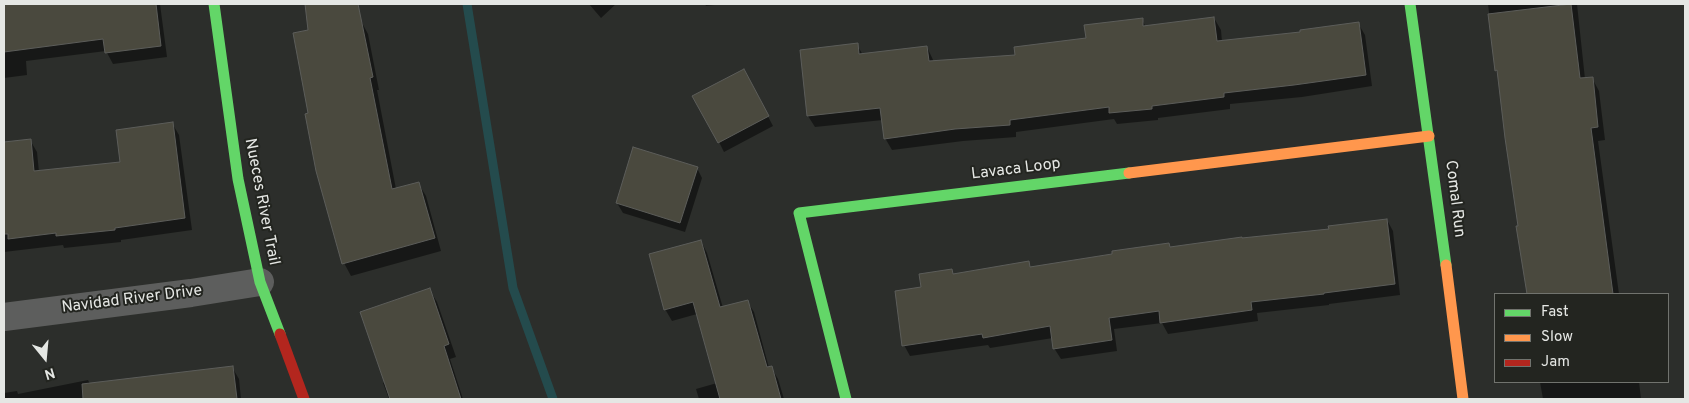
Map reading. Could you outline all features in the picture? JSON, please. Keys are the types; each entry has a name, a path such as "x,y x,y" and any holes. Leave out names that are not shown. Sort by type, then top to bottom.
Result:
{"street":[{"name":"Nueces River Trail","path":"214,4 238,179 260,282 304,399"},
{"name":"Comal Run","path":"1410,4 1463,399"},
{"name":"Lavaca Loop","path":"846,399 799,213 1429,136"},
{"name":"Navidad River Drive","path":"4,317 191,293 260,282"}],"building":[{"path":"4,4 156,4 161,46 105,53 103,39 4,52"},
{"path":"305,4 358,4 373,77 370,78 392,189 419,182 435,238 342,264 316,171 305,114 308,113 293,33 308,30"},
{"path":"1571,4 1580,78 1593,77 1598,127 1591,128 1613,293 1527,293 1488,14"},
{"path":"1214,17 1217,41 1300,32 1300,30 1359,22 1366,75 1224,93 1224,97 1152,106 1152,109 1109,113 1109,107 1010,120 1010,125 955,129 884,139 880,108 807,116 800,50 858,43 859,54 927,46 929,61 1015,55 1014,47 1086,38 1084,25 1143,18 1143,26"},
{"path":"744,69 769,116 718,143 692,96"},
{"path":"173,122 185,218 115,228 115,230 56,236 56,233 8,239 8,234 4,234 4,142 31,139 34,171 120,162 116,130"},
{"path":"633,147 698,167 680,223 616,203"},
{"path":"1387,219 1395,284 1251,302 1252,310 1160,323 1159,311 1109,318 1112,340 1053,349 1050,326 983,338 982,334 902,346 895,291 921,287 919,274 952,269 953,274 1029,261 1030,267 1112,254 1112,251 1169,243 1170,247 1242,237 1329,229 1328,226"},
{"path":"701,240 720,307 748,300 767,367 772,366 781,399 720,399 693,302 664,310 649,254"},
{"path":"430,288 449,344 444,346 461,399 390,399 360,312"},
{"path":"233,366 237,399 83,399 82,384"}],"waterway":[{"path":"467,4 513,288 553,399"}],"traffic: fast":[{"path":"214,4 238,179 260,282 280,334"},
{"path":"1410,4 1446,265"},
{"path":"846,399 799,213 1129,173"}],"traffic: slow":[{"path":"1129,173 1429,136"},
{"path":"1446,265 1463,399"}],"traffic: jam":[{"path":"280,334 304,399"}]}
